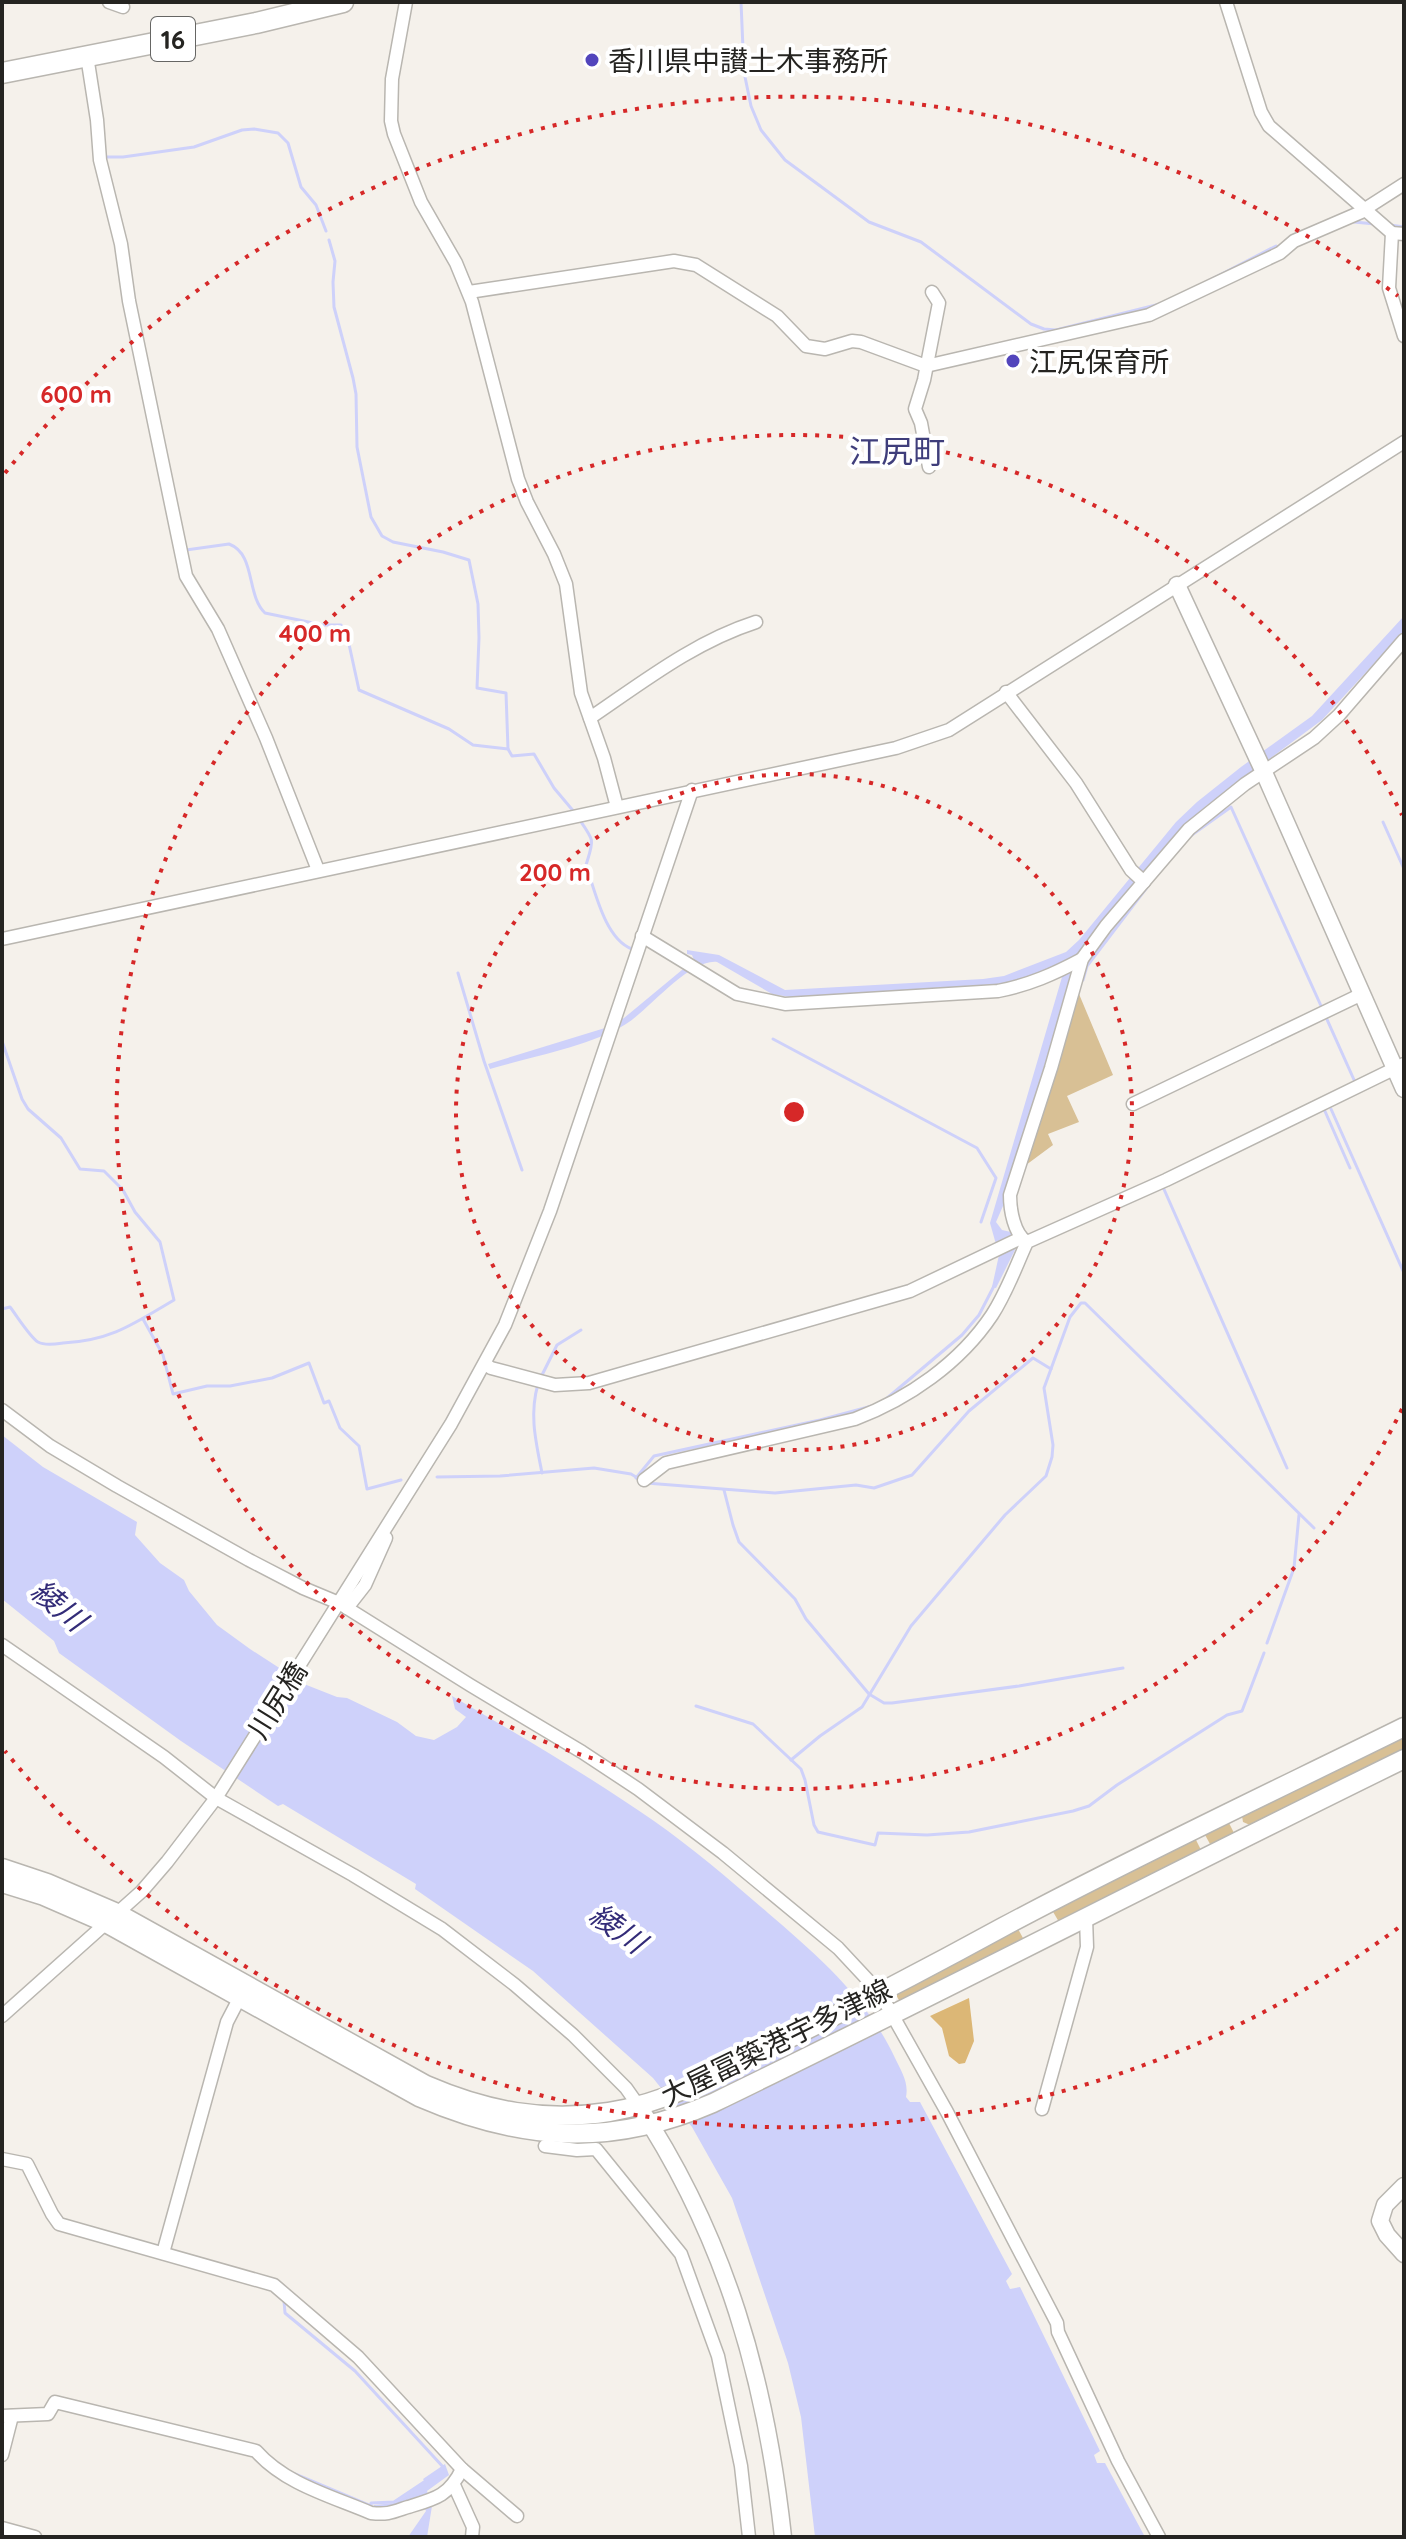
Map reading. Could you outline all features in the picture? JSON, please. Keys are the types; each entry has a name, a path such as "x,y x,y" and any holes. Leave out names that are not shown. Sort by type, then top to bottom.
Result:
{"main road":[{"name":"16","path":"2,73 256,23 343,2"},
{"name":"大屋冨築港宇多津線","path":"541,2131 562,2117 638,2105 700,2083 873,1997 1035,1910 1404,1727"},
{"name":"大屋冨築港宇多津線","path":"2,1883 112,1918 240,1997 419,2097 492,2125 588,2134 660,2124 713,2103 1404,1759"},
{"path":"1232,1811 1244,1837"},
{"name":"大屋冨築港宇多津線","path":"2,1868 47,1883 426,2085 458,2099 495,2109 541,2131"},
{"path":"1035,1910 1045,1939"}],"street":[{"path":"109,2 123,7"},
{"path":"406,2 392,79 391,121 394,134 421,202 441,234 469,292 522,490 566,584 581,693 617,807"},
{"path":"1226,2 1261,112 1269,126 1279,138 1391,229 1389,288 1404,336"},
{"path":"87,56 100,160 121,244 129,301 186,576 218,629 266,738 318,870"},
{"path":"469,292 674,261 685,262 696,265 777,316 806,346 825,349 852,341 861,342 926,366 1149,315 1280,253 1294,241 1366,210 1404,184"},
{"path":"929,467 921,423 915,409 939,303 932,292"},
{"path":"2,939 896,748 949,730 1404,442"},
{"path":"1177,585 1362,994 1399,1066 1404,1089"},
{"path":"590,718 681,657 723,633 756,622"},
{"path":"644,1480 666,1463 855,1419 884,1409 933,1377 978,1333 1004,1293 1022,1240 1010,1207 1010,1195 1051,1068 1080,960 1142,880 1189,829 1245,784 1261,766 1314,738 1339,715 1404,640"},
{"path":"1006,692 1076,783 1131,870 1142,880"},
{"name":"川尻橋","path":"2,2016 142,1891 218,1794 340,1607 485,1364 505,1325 550,1211 692,790"},
{"path":"642,936 737,994 785,1004 998,991 1023,986 1080,960"},
{"path":"1133,1104 1362,994"},
{"path":"485,1364 555,1385 589,1383 910,1291 996,1250 1166,1180 1399,1066"},
{"path":"2,1410 50,1446 183,1524 340,1607 638,1789 723,1853 838,1948 947,2112 1057,2323 1058,2332 1118,2461 1159,2537"},
{"path":"2,1645 218,1794 442,1929 573,2035 626,2088 638,2105 660,2124 719,2259 747,2341 772,2447 783,2537"},
{"path":"1042,2109 1087,1947 1086,1918"},
{"path":"163,2253 227,2022 240,1997"},
{"path":"541,2131 577,2150 596,2149 681,2254 718,2356 741,2466 749,2537"},
{"path":"2,2159 27,2164 59,2224 263,2281 282,2290 358,2357 462,2469 517,2516"},
{"path":"1404,2186 1385,2205 1380,2221 1387,2235 1404,2254"},
{"path":"2,2455 9,2419 48,2414 55,2402 256,2451 285,2476 371,2513 383,2515 428,2502 454,2485 462,2469"},
{"path":"454,2485 473,2527 472,2537"},
{"path":"2,2528 35,2537"}],"shaded area":[{"path":"1079,994 1113,1075 1067,1096 1079,1122 1048,1134 1053,1145 1026,1165 1076,995"},
{"path":"1404,1735 1404,1751 1250,1825 1243,1822 1242,1816"},
{"path":"1228,1821 1234,1833 1210,1844 1204,1833"},
{"path":"1195,1838 1201,1850 1059,1922 1052,1910"},
{"path":"1017,1927 1024,1940 901,2004 894,1991"},
{"path":"969,1998 974,2041 965,2063 959,2064 949,2056 942,2028 930,2016"}],"water":[{"path":"1404,616 1404,631 1322,720 1206,806 1180,830 1081,950 996,1222 1002,1230 1011,1232 1015,1250 996,1288 992,1287 999,1255 990,1223 1067,960 1024,980 985,987 790,997 772,994 717,962 706,963 682,976 636,1017 612,1032 578,1045 490,1069 488,1064 605,1028 624,1018 694,960 687,950 719,955 785,990 983,979 1004,976 1066,952 1176,822 1241,767 1312,716"},
{"name":"綾川","path":"2,1435 43,1467 137,1522 135,1535 160,1563 184,1580 189,1591 217,1625 304,1684 347,1698 397,1722 416,1736 434,1740 457,1727 466,1717 455,1709 452,1696 580,1772 654,1821 726,1877 822,1962 855,1997 884,2036 904,2077 906,2097 910,2102 920,2102 1012,2274 1006,2281 1010,2289 1020,2287 1100,2451 1094,2455 1097,2463 1105,2463 1145,2537 815,2537 801,2417 788,2363 732,2198 692,2127 653,2078 533,1971 415,1889 416,1884 283,1804 278,1806 181,1741 59,1653 54,1641 2,1599"},
{"path":"445,2464 449,2475 427,2491 432,2506 427,2537 408,2537 426,2511 419,2496 403,2506 373,2509 374,2505 395,2503"}],"waterway":[{"path":"741,2 744,72 751,106 761,130 785,160 869,222 921,242 1031,324 1044,329 1056,330 1160,304"},
{"path":"106,157 194,147 242,130 278,133 288,143 301,187 316,205 326,231"},
{"path":"1354,222 1375,224"},
{"path":"1390,225 1404,227"},
{"path":"329,240 335,261 334,307 356,394 357,447 371,517 382,536 393,542 469,560 478,604 477,688 506,693 508,749"},
{"path":"1210,280 1276,246"},
{"path":"186,550 229,544 238,549 247,565 255,596 265,613 323,625 341,625 347,635 359,690 449,729 473,745 508,749 512,756 534,754 554,788 575,813"},
{"path":"1189,837 1231,807 1322,1008"},
{"path":"579,819 592,841 586,865 602,913 615,935 632,949"},
{"path":"1383,822 1404,869"},
{"path":"1083,980 1087,966 1148,886"},
{"path":"458,973 484,1061 522,1170"},
{"path":"1325,1015 1355,1082 1353,1084"},
{"path":"773,1039 977,1148 996,1178 981,1222"},
{"path":"2,1041 28,1109 61,1138 80,1169 104,1171 123,1190 135,1212 160,1242 174,1300 109,1335 80,1342 50,1344 35,1339 10,1307 2,1309"},
{"path":"1324,1109 1350,1168"},
{"path":"1331,1109 1404,1273"},
{"path":"1163,1187 1287,1468"},
{"path":"886,1399 962,1335 979,1315 995,1284"},
{"path":"791,1760 862,1707 911,1626 1005,1515 1046,1476 1053,1445 1044,1388 1070,1317 1081,1303 1085,1303 1314,1528"},
{"path":"143,1319 163,1355 173,1394 207,1386 230,1386 272,1378 309,1363 324,1403 329,1401 340,1428 359,1446 367,1489 401,1480"},
{"path":"541,1377 557,1345 581,1330"},
{"path":"437,1477 500,1476 594,1468 631,1474 646,1483 775,1493 856,1485 874,1488 912,1475 969,1411 1033,1358 1051,1369"},
{"path":"538,1384 534,1418 542,1473"},
{"path":"636,1478 654,1456 872,1406"},
{"path":"724,1490 739,1542 795,1599 806,1619 869,1694 884,1703 1019,1686 1123,1668"},
{"path":"1267,1643 1294,1568 1299,1515"},
{"path":"696,1706 753,1724 801,1769 818,1832 875,1845 878,1833 927,1835 969,1832 1089,1806 1227,1715 1242,1711 1264,1653"},
{"path":"284,2301 285,2313 355,2371 444,2468"},
{"path":"295,2474 371,2506 371,2503 394,2502 427,2480"}],"place":[{"name":"香川県中讃土木事務所","path":"592,60"},
{"name":"江尻保育所","path":"1013,361"}],"district":[{"name":"江尻町","path":"897,451"}]}
